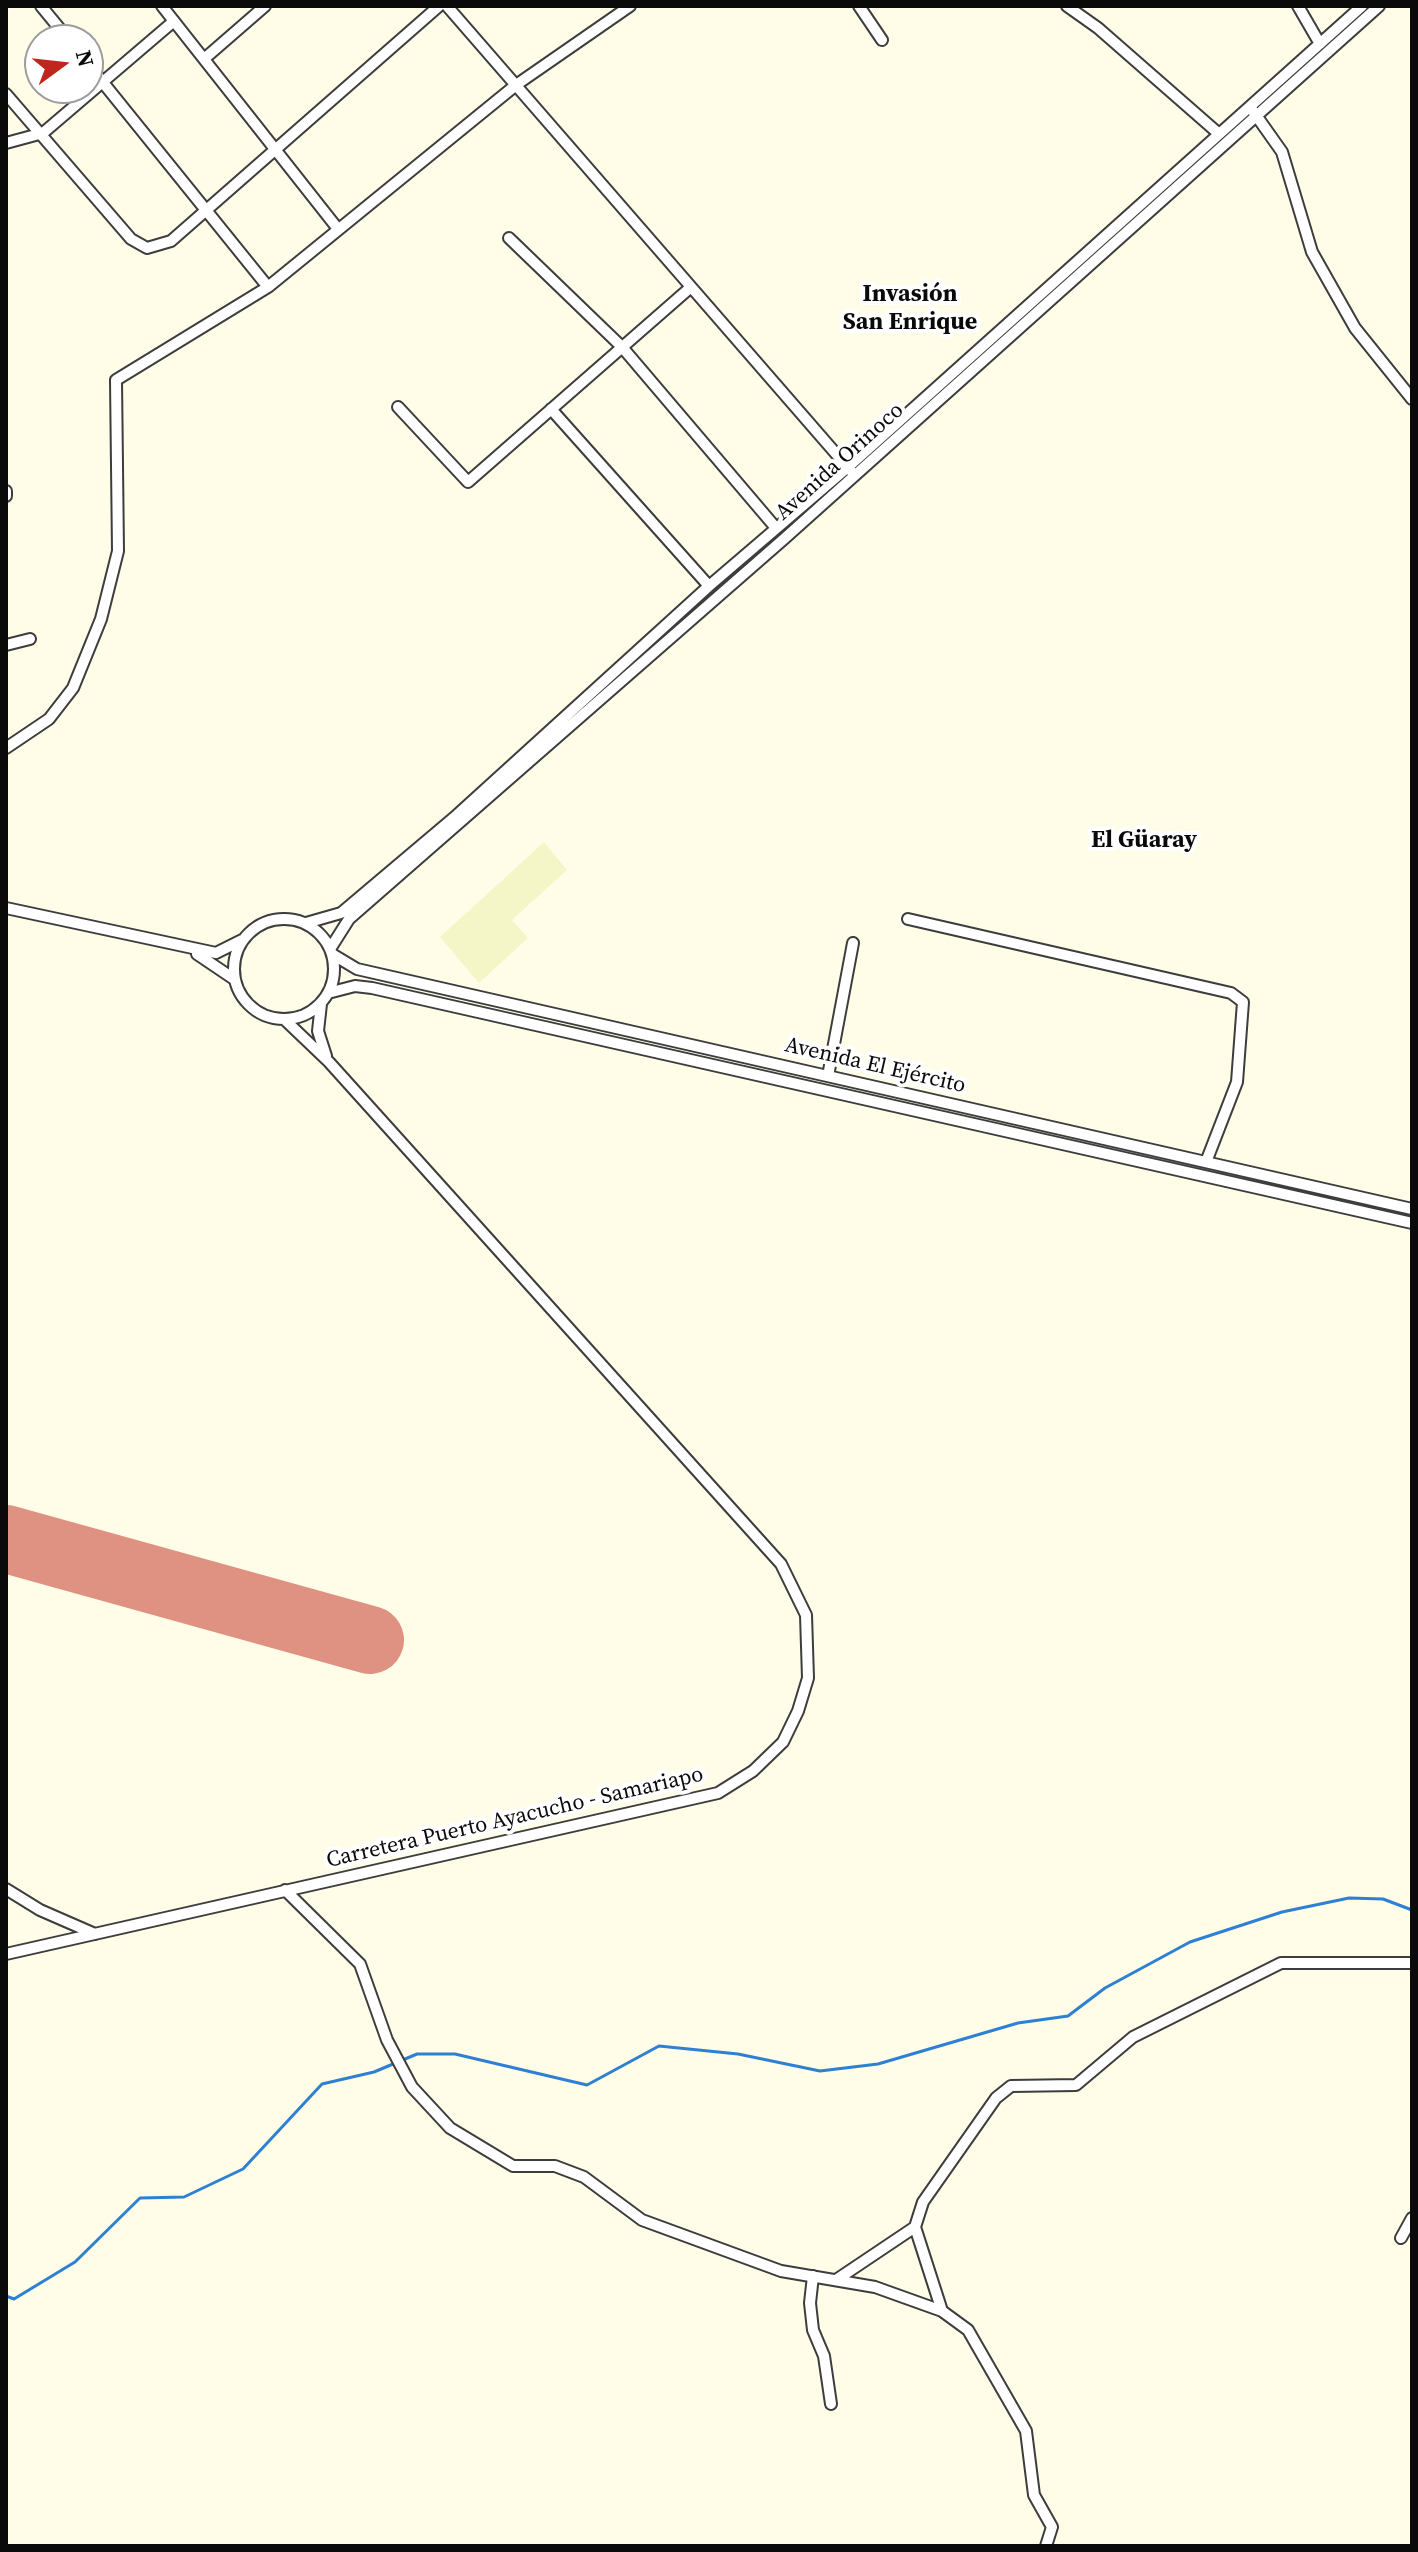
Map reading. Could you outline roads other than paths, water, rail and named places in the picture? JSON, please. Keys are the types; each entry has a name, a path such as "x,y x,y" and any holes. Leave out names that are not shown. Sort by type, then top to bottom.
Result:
{"street":[{"path":"41,6 56,24"},
{"path":"162,6 338,229"},
{"path":"204,59 265,6"},
{"path":"6,94 43,133 131,239 147,248 171,241 439,6"},
{"path":"447,6 851,471"},
{"path":"6,748 49,719 73,688 101,619 118,551 116,380 268,287 516,85 630,6"},
{"path":"859,6 882,40"},
{"path":"1067,6 1098,28 1218,133"},
{"path":"1298,6 1320,44"},
{"name":"Avenida Orinoco","path":"306,923 341,913 457,815 709,586 776,528 851,471 1218,133 1362,6"},
{"name":"Avenida Orinoco","path":"331,951 349,919 1379,6"},
{"path":"104,80 174,21"},
{"path":"104,84 268,287"},
{"path":"6,143 43,133 77,104"},
{"path":"1249,107 1282,152 1312,252 1355,328 1412,399"},
{"path":"509,238 622,347 776,528"},
{"path":"398,407 468,482 691,287"},
{"path":"551,409 709,586"},
{"path":"6,645 30,639"},
{"path":"6,908 216,953 242,940 264,922 292,919 306,923 321,934 331,951 334,974 321,1004 310,1012 285,1020 253,1009 234,979 188,949"},
{"path":"908,919 1231,993 1243,1002 1237,1082 1206,1162"},
{"path":"234,979 234,959 242,940"},
{"path":"828,1076 853,943"},
{"name":"Avenida El Ejército","path":"331,951 357,969 1412,1209"},
{"name":"Avenida El Ejército","path":"328,993 355,986 386,991 1412,1223"},
{"name":"Carretera Puerto Ayacucho - Samariapo","path":"321,1004 318,1031 329,1062"},
{"name":"Carretera Puerto Ayacucho - Samariapo","path":"6,1954 718,1793 753,1771 783,1742 798,1711 808,1678 806,1615 781,1564 329,1062 285,1020"},
{"path":"6,1889 40,1910 95,1934"},
{"path":"285,1890 360,1964 387,2040 412,2087 450,2128 513,2166 555,2166 584,2177 642,2220 781,2271 875,2287 942,2311 968,2330 1026,2431 1034,2495 1052,2527 1046,2546"},
{"path":"942,2311 915,2227 923,2202 996,2098 1011,2086 1076,2085 1133,2037 1281,1963 1412,1963"},
{"path":"1401,2238 1412,2218"},
{"path":"836,2280 915,2227"},
{"path":"813,2276 810,2303 813,2330 824,2356 831,2404"}],"waterway":[{"path":"6,2296 14,2299 75,2262 140,2198 184,2197 243,2169 322,2084 374,2072 417,2054 455,2054 587,2085 659,2046 738,2054 820,2071 878,2064 1018,2023 1068,2016 1105,1988 1190,1942 1282,1912 1349,1898 1383,1899 1412,1910"}],"district":[{"name":"Invasión San Enrique","path":"910,309"},
{"name":"El Güaray","path":"1144,841"}]}
